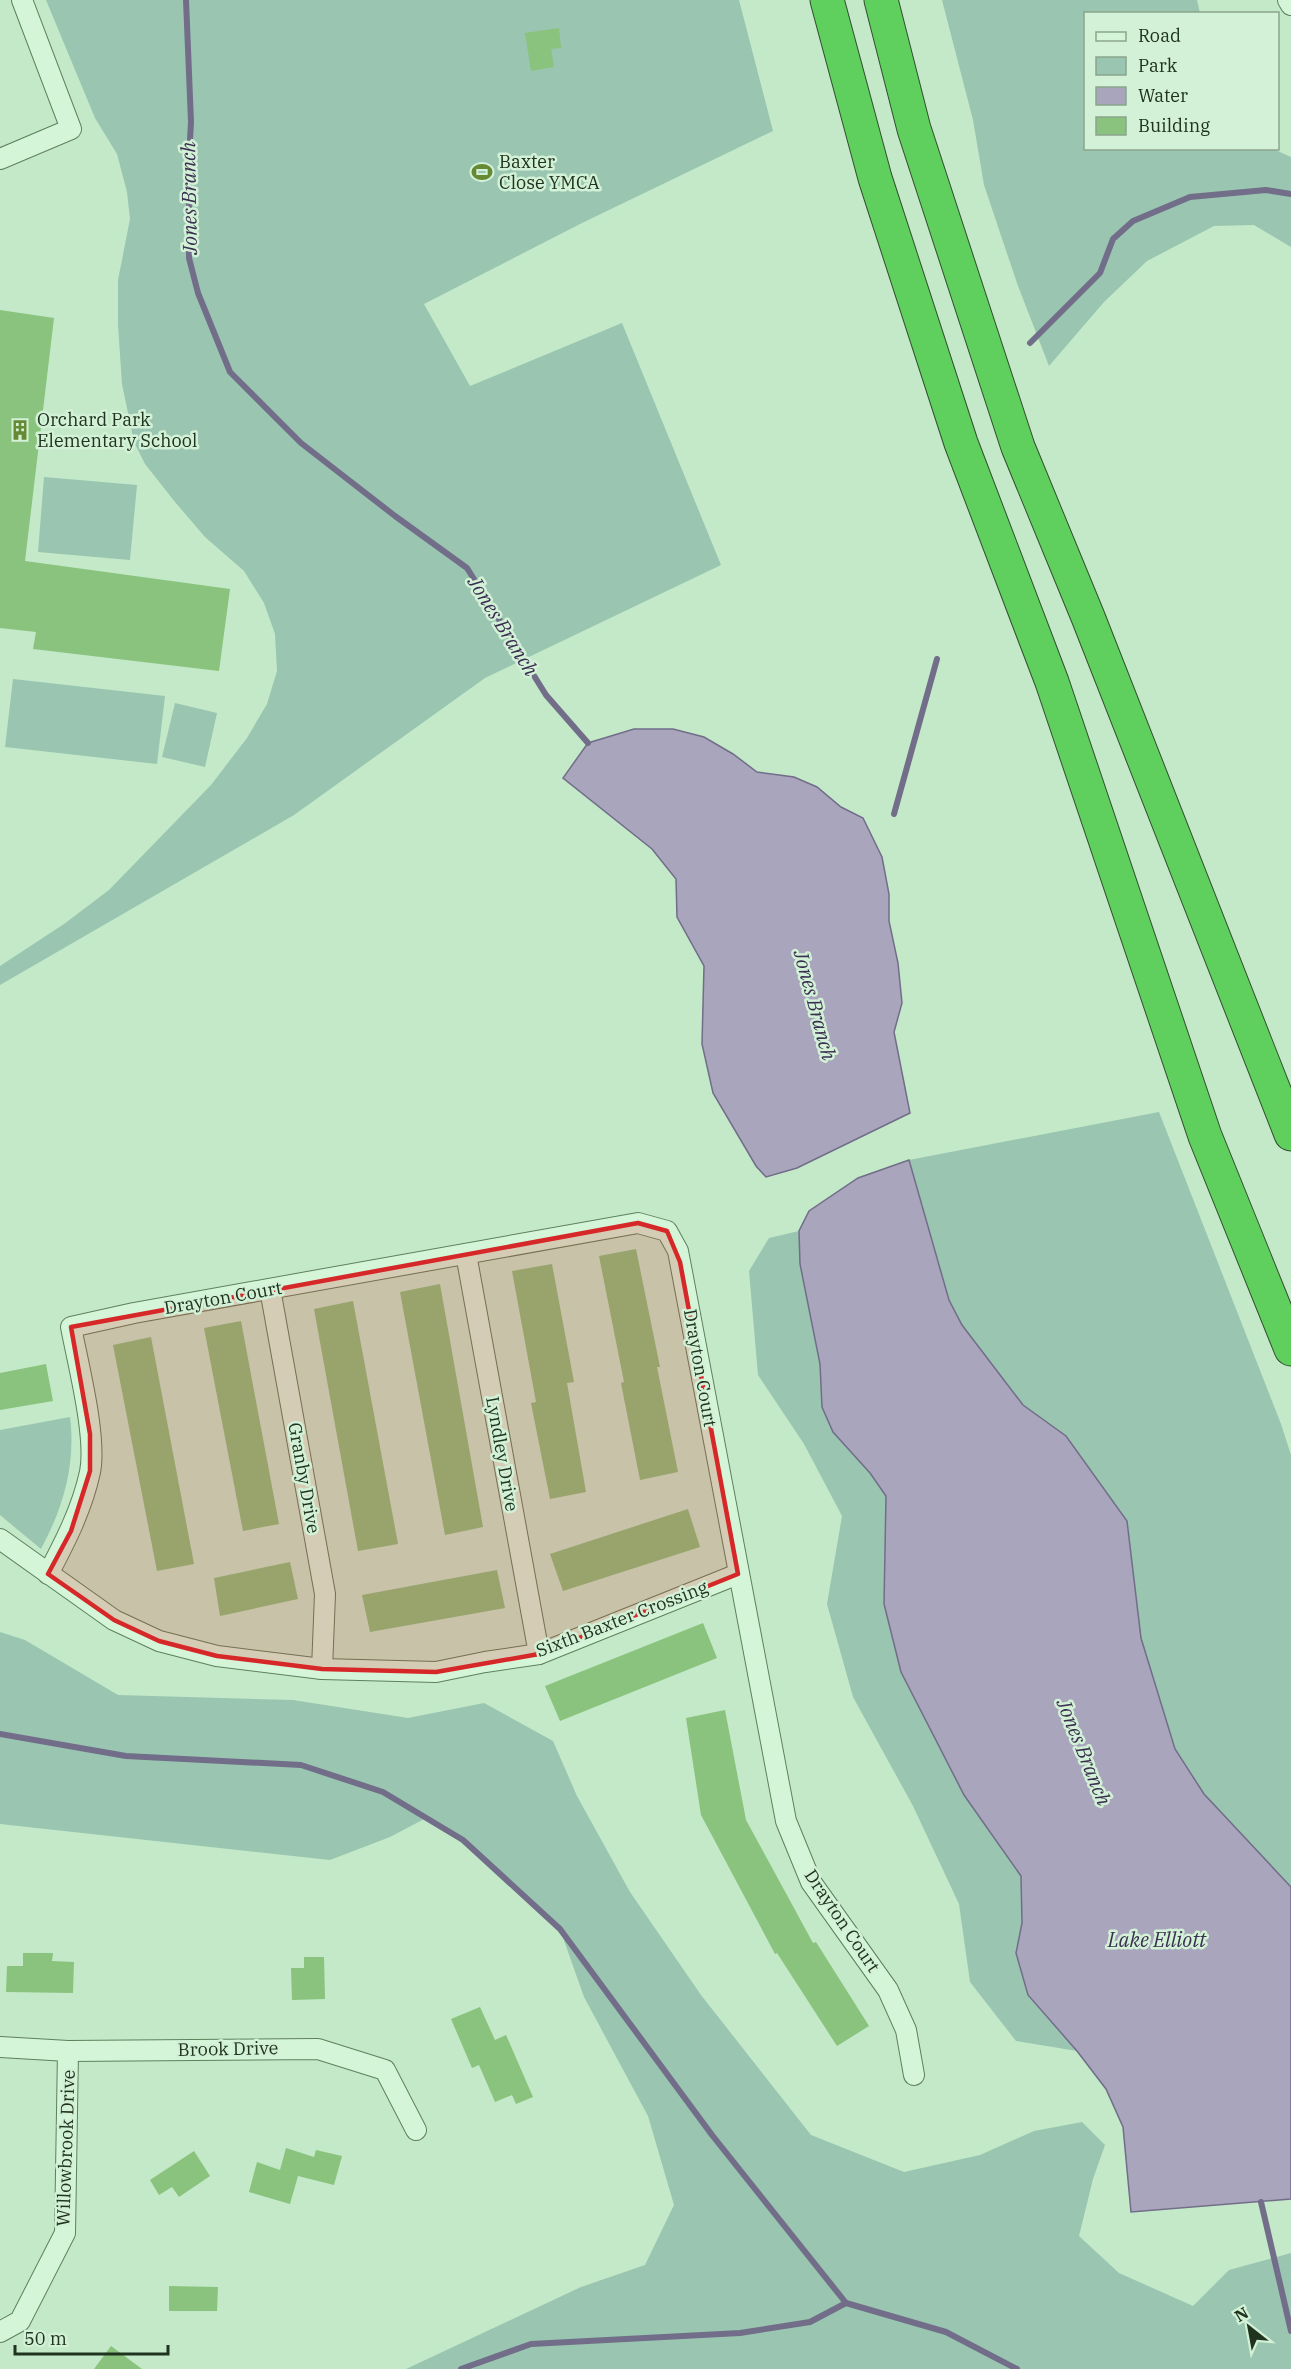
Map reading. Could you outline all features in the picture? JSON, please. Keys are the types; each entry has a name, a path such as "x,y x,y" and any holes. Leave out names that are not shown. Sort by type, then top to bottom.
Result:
{"highway":[{"path":"827,0 875,178 961,443 1052,682 1205,1136 1291,1349"},
{"path":"881,0 914,129 1018,447 1092,628 1291,1134"}],"street":[{"path":"0,159 71,129 22,0"},
{"path":"1288,0 1291,5"},
{"name":"Drayton Court","path":"48,1574 71,1531 90,1471 90,1434 71,1327 638,1223 667,1231 678,1251 786,1821 812,1882 888,1990 906,2030 914,2075"},
{"name":"Lyndley Drive","path":"466,1254 539,1654"},
{"name":"Granby Drive","path":"270,1289 325,1594 322,1669"},
{"name":"Sixth Baxter Crossing","path":"0,1539 114,1620 159,1641 217,1656 322,1669 436,1672 539,1654 738,1575"},
{"name":"Brook Drive","path":"0,2047 68,2051 318,2049 385,2070 416,2130"},
{"name":"Willowbrook Drive","path":"0,2332 20,2321 65,2233 68,2051"}],"highlighted area":[{"path":"638,1223 667,1231 680,1262 738,1574 539,1654 436,1672 322,1669 217,1656 159,1641 114,1620 48,1574 71,1531 90,1471 90,1434 71,1327"}],"green space":[{"path":"46,0 739,0 773,131 582,223 424,304 470,386 622,323 721,565 485,678 294,815 0,985 0,966 64,924 109,890 211,785 247,738 267,704 277,671 275,634 264,603 244,571 205,537 175,502 145,464 134,442 122,384 118,325 118,280 130,219 127,192 117,154 95,118"},
{"path":"942,0 1197,0 1200,12 1084,12 1084,150 1275,150 1291,157 1291,247 1254,225 1214,226 1147,261 1104,302 1049,366 1018,286 984,185 973,120"},
{"path":"44,477 137,485 130,560 38,552"},
{"path":"13,679 165,696 157,764 5,747"},
{"path":"175,703 217,713 205,767 162,757"},
{"path":"1159,1112 1281,1424 1291,1455 1291,1887 1204,1794 1175,1748 1141,1638 1127,1521 1066,1436 1023,1405 962,1325 949,1300 909,1160"},
{"path":"799,1231 800,1264 820,1364 822,1407 886,1496 884,1604 964,1795 1021,1876 1022,1923 1016,1953 1028,1995 1077,2051 1016,2041 970,1982 959,1904 913,1806 853,1697 827,1604 842,1516 804,1444 758,1375 749,1271 769,1238"},
{"path":"70,1417 71,1452 66,1486 56,1518 41,1549 0,1515 0,1430"},
{"path":"0,1632 25,1640 118,1695 293,1700 408,1718 484,1703 553,1741 577,1796 630,1892 701,1995 811,2135 904,2172 980,2155 1034,2131 1082,2122 1105,2145 1093,2179 1079,2236 1119,2273 1193,2306 1229,2270 1291,2253 1291,2369 406,2369 581,2287 645,2265 674,2205 648,2116 584,1997 560,1929 463,1840 426,1818 390,1837 330,1860 0,1824"}],"water":[{"path":"634,729 673,729 704,737 757,772 794,777 817,787 841,807 863,818 882,857 889,894 889,921 898,963 902,1003 894,1032 910,1113 797,1168 766,1177 756,1166 713,1093 702,1044 704,966 677,917 676,879 652,849 563,778 588,743"},
{"name":"Lake Elliott","path":"909,1160 949,1300 962,1325 1023,1405 1066,1436 1127,1521 1141,1638 1175,1749 1204,1794 1291,1887 1291,2199 1131,2212 1123,2127 1106,2089 1077,2051 1028,1995 1016,1953 1022,1923 1021,1876 964,1795 901,1672 884,1604 886,1496 870,1473 833,1432 822,1407 820,1364 800,1264 799,1231 809,1211 858,1178"}],"building":[{"path":"559,28 561,48 551,49 554,67 531,71 525,33"},
{"name":"Orchard Park Elementary School","path":"0,310 54,318 25,561 230,589 219,671 33,649 36,632 0,628"},
{"path":"636,1249 678,1472 640,1480 621,1383 624,1382 599,1256"},
{"path":"552,1264 574,1382 567,1383 586,1492 550,1499 531,1403 536,1402 512,1271"},
{"path":"440,1284 483,1527 445,1535 400,1292"},
{"path":"353,1301 398,1544 358,1551 314,1309"},
{"path":"241,1321 279,1524 243,1531 204,1328"},
{"path":"151,1337 194,1564 157,1571 113,1345"},
{"path":"46,1364 53,1401 0,1410 0,1373"},
{"path":"688,1509 700,1547 563,1591 550,1554"},
{"path":"290,1562 298,1599 220,1616 214,1578"},
{"path":"497,1570 505,1608 370,1632 362,1595"},
{"path":"703,1623 717,1658 560,1721 545,1686"},
{"path":"725,1710 746,1820 813,1943 816,1942 869,2026 837,2046 777,1953 775,1954 701,1815 686,1718"},
{"path":"23,1953 53,1953 52,1961 74,1962 73,1993 6,1992 7,1966 23,1966"},
{"path":"304,1957 324,1957 325,1999 292,2000 291,1968 304,1968"},
{"path":"480,2007 495,2040 506,2035 533,2097 516,2104 512,2095 495,2102 479,2065 472,2068 451,2019"},
{"path":"286,2148 314,2157 316,2150 342,2156 334,2185 298,2176 290,2204 249,2192 257,2162 280,2170"},
{"path":"194,2151 210,2176 179,2197 172,2187 159,2195 150,2180"},
{"path":"169,2286 218,2287 217,2311 169,2311"},
{"path":"111,2346 142,2369 94,2369"}],"waterway":[{"name":"Jones Branch","path":"186,0 191,122 189,258 198,293 230,372 301,443 467,568 546,695 588,743"},
{"path":"1030,343 1100,273 1113,239 1133,221 1190,197 1266,190 1291,194"},
{"path":"894,814 937,659"},
{"path":"0,1734 126,1756 301,1765 383,1792 463,1840 560,1929 712,2135 846,2303 946,2332 1017,2369"},
{"name":"Jones Branch","path":"1261,2202 1291,2331"},
{"path":"461,2369 531,2344 740,2333 810,2322 846,2303"}],"place":[{"name":"Baxter Close YMCA","path":"482,172"},
{"name":"Orchard Park Elementary School","path":"20,430"}]}
